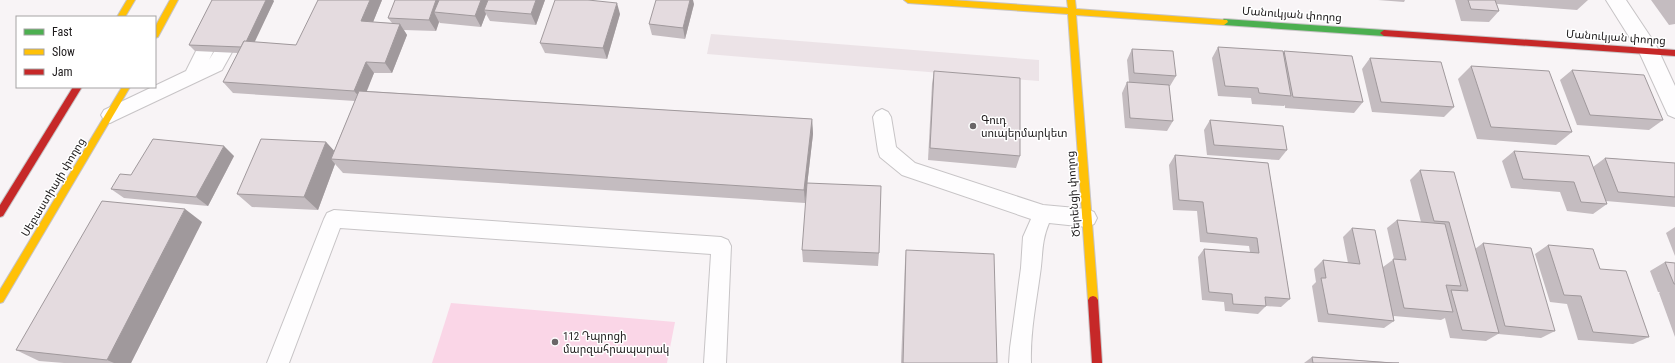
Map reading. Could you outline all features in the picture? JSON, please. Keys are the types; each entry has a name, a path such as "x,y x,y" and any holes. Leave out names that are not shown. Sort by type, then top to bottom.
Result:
{"street":[{"path":"122,16 131,0"},
{"path":"156,33 174,0"},
{"name":"Մանուկյան փողոց","path":"908,0 1675,52"},
{"name":"Ծերենցի փողոց","path":"1071,0 1073,11 1097,363"},
{"path":"1616,0 1649,51 1675,109"},
{"path":"0,213 77,88"},
{"name":"Սեբաստիայի փողոց","path":"0,299 125,88"}],"lane":[{"path":"193,76 204,52"},
{"path":"110,115 216,65 222,52"},
{"path":"882,117 887,151 909,169 1044,214 1087,218"},
{"path":"1020,363 1020,348 1031,268 1033,237 1044,214"},
{"path":"278,363 334,219 721,246 715,363"}],"shaded area":[{"path":"711,34 1039,60 1039,81 707,54"},
{"name":"112 Դպրոցի մարզահրապարակ","path":"451,303 675,322 667,363 432,363"}],"building":[{"path":"212,0 266,0 246,42 244,41 241,47 189,45"},
{"path":"318,0 370,0 361,21 400,24 385,63 366,62 354,91 223,82 244,41 296,45"},
{"path":"395,0 436,0 429,20 388,18"},
{"path":"439,0 481,0 475,16 434,12"},
{"path":"488,0 536,0 531,14 484,10"},
{"path":"555,0 588,0 617,3 603,48 540,43"},
{"path":"656,0 690,0 683,28 649,24"},
{"path":"1468,0 1495,0 1499,11 1471,9"},
{"path":"1218,47 1283,51 1291,96 1259,93 1258,88 1225,86"},
{"path":"1132,49 1173,51 1176,76 1134,73"},
{"path":"1284,51 1352,56 1363,102 1293,97"},
{"path":"1370,58 1441,62 1454,107 1381,102"},
{"path":"1471,66 1549,71 1572,132 1491,127"},
{"path":"1572,70 1644,75 1663,120 1590,115"},
{"name":"Գուդ սուպերմարկետ","path":"934,71 1020,78 1020,156 930,148"},
{"path":"1127,82 1169,85 1173,121 1130,118"},
{"path":"359,91 812,119 804,190 331,159"},
{"path":"1210,120 1283,126 1287,150 1214,145"},
{"path":"153,139 224,146 196,197 111,189 120,174 131,175"},
{"path":"261,139 326,142 304,197 237,194"},
{"path":"1514,151 1589,156 1607,204 1581,202 1574,182 1523,179"},
{"path":"1175,155 1268,163 1290,299 1265,297 1266,306 1233,304 1232,294 1209,292 1204,249 1259,253 1257,238 1207,233 1203,202 1179,200"},
{"path":"1605,158 1675,163 1675,197 1618,192"},
{"path":"1420,170 1454,172 1499,333 1462,330 1451,290 1468,291 1449,222 1434,221"},
{"path":"807,183 881,186 879,253 802,250"},
{"path":"102,201 185,209 107,360 16,350"},
{"path":"1397,220 1445,224 1461,286 1446,285 1453,312 1404,308 1393,259 1406,260"},
{"path":"1352,228 1375,230 1394,321 1328,314 1321,278 1326,278 1323,260 1360,264"},
{"path":"1483,243 1531,248 1555,331 1505,326"},
{"path":"1548,245 1593,249 1600,269 1626,271 1649,337 1593,332 1581,296 1564,295"},
{"path":"906,250 994,254 997,363 903,363"},
{"path":"1665,262 1675,263 1675,284 1674,284"},
{"path":"1312,357 1393,363 1313,363"}],"traffic: fast":[{"path":"1224,22 1384,33"}],"traffic: slow":[{"path":"122,16 131,0"},
{"path":"156,33 174,0"},
{"path":"908,0 1224,22"},
{"path":"1071,0 1093,300"},
{"path":"0,299 125,88"}],"traffic: jam":[{"path":"1384,33 1675,53"},
{"path":"0,213 77,88"},
{"path":"1093,300 1097,363"}],"place":[{"name":"Գուդ սուպերմարկետ","path":"973,126"},
{"name":"112 Դպրոցի մարզահրապարակ","path":"555,342"}]}
